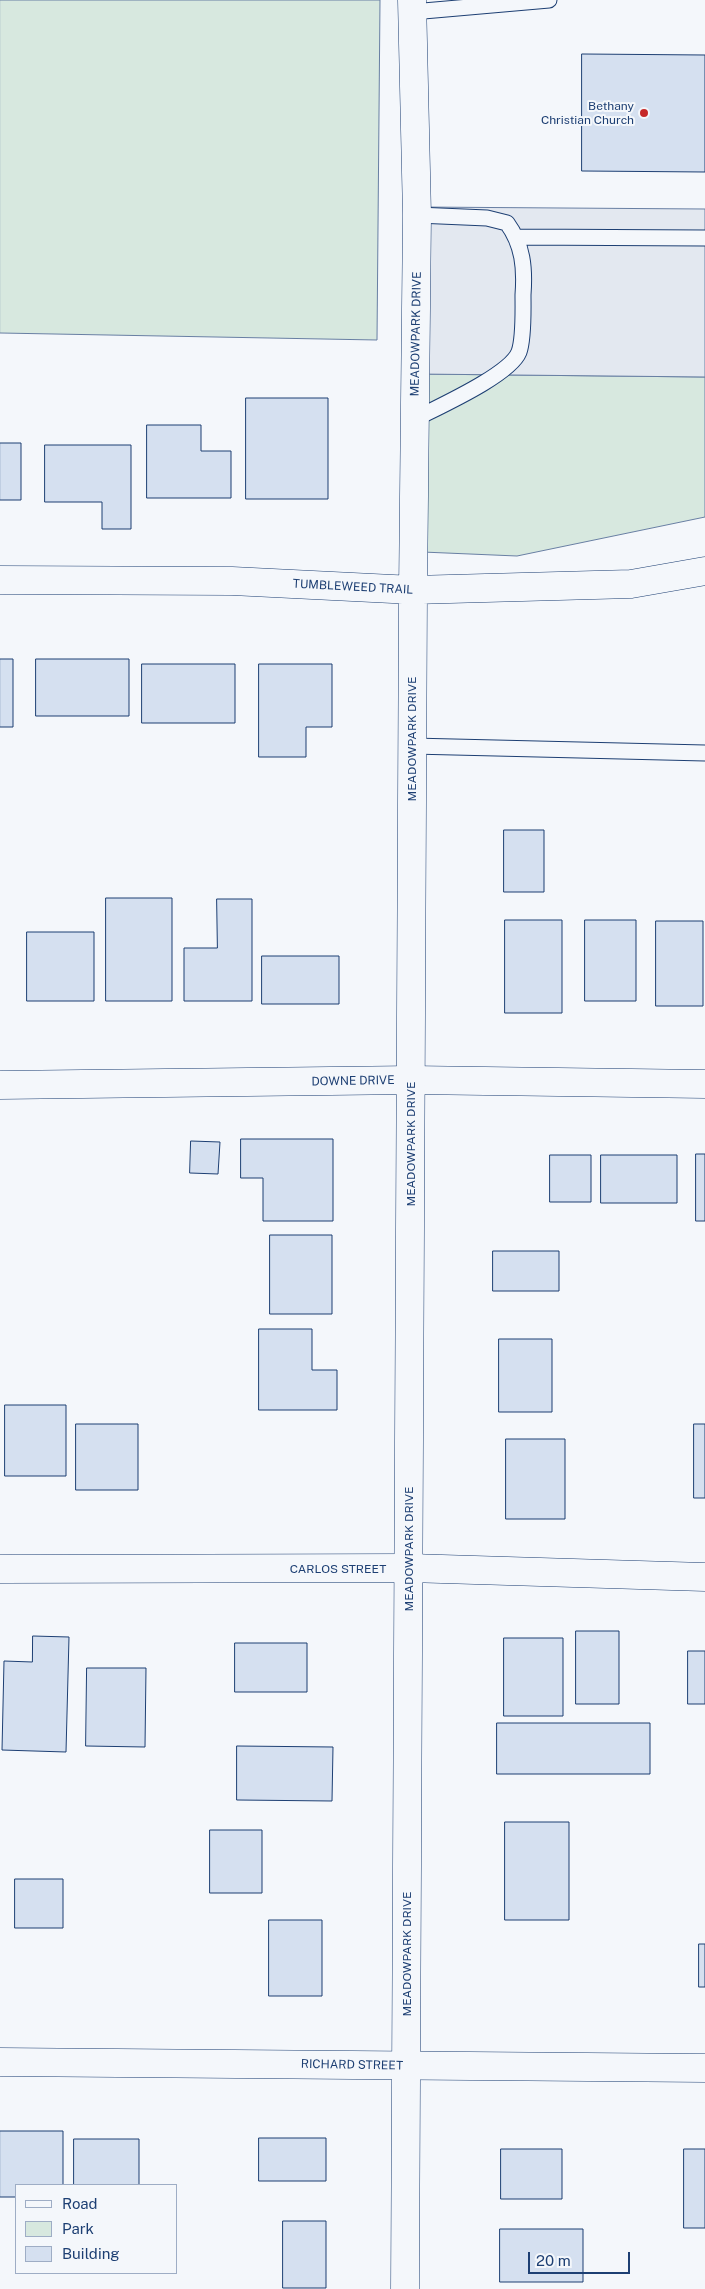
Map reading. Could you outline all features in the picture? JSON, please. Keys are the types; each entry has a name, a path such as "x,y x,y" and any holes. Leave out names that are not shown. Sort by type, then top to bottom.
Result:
{"street":[{"name":"MEADOWPARK DRIVE","path":"405,2289 412,1080 412,746 417,215 412,6"},
{"name":"TUMBLEWEED TRAIL","path":"0,580 232,581 413,590 631,584 705,571"},
{"name":"DOWNE DRIVE","path":"0,1085 412,1080 705,1084"},
{"name":"CARLOS STREET","path":"0,1569 409,1568 705,1578"},
{"name":"RICHARD STREET","path":"0,2062 705,2068"}],"lane":[{"path":"412,6 549,0"},
{"path":"415,419 473,389 503,370 519,352 524,278 522,254 517,237 507,223 486,218 417,215"},
{"path":"517,237 705,238"},
{"path":"412,746 705,753"}],"green space":[{"path":"0,0 380,0 377,340 0,333"},
{"path":"416,374 705,377 705,517 517,556 422,552"}],"shaded area":[{"path":"417,207 705,209 705,377 416,374"}],"building":[{"name":"Bethany Christian Church","path":"582,54 705,55 705,172 582,171"},
{"path":"246,398 328,398 328,499 246,499"},
{"path":"147,425 201,425 201,451 231,451 231,498 147,498"},
{"path":"0,443 21,443 21,500 0,500"},
{"path":"45,445 131,445 131,529 102,529 102,502 45,502"},
{"path":"0,659 13,659 13,727 0,727"},
{"path":"36,659 129,659 129,716 36,716"},
{"path":"142,664 235,664 235,723 142,723"},
{"path":"259,664 332,664 332,727 306,727 306,757 259,757"},
{"path":"504,830 544,830 544,892 504,892"},
{"path":"106,898 172,898 172,1001 106,1001"},
{"path":"217,899 252,899 252,1001 184,1001 184,948 217,948"},
{"path":"505,920 562,920 562,1013 505,1013"},
{"path":"585,920 636,920 636,1001 585,1001"},
{"path":"656,921 703,921 703,1006 656,1006"},
{"path":"27,932 94,932 94,1001 27,1001"},
{"path":"262,956 339,956 339,1004 262,1004"},
{"path":"241,1139 333,1139 333,1221 263,1221 263,1178 241,1178"},
{"path":"191,1141 220,1142 218,1174 190,1173"},
{"path":"696,1154 705,1154 705,1221 696,1221"},
{"path":"550,1155 591,1155 591,1202 550,1202"},
{"path":"601,1155 677,1155 677,1203 601,1203"},
{"path":"270,1235 332,1235 332,1314 270,1314"},
{"path":"493,1251 559,1251 559,1291 493,1291"},
{"path":"259,1329 312,1329 312,1370 337,1370 337,1410 259,1410"},
{"path":"499,1339 552,1339 552,1412 499,1412"},
{"path":"5,1405 66,1405 66,1476 5,1476"},
{"path":"76,1424 138,1424 138,1490 76,1490"},
{"path":"694,1424 705,1424 705,1498 694,1498"},
{"path":"506,1439 565,1439 565,1519 506,1519"},
{"path":"576,1631 619,1631 619,1704 576,1704"},
{"path":"33,1636 69,1637 66,1752 2,1750 4,1661 32,1662"},
{"path":"504,1638 563,1638 563,1716 504,1716"},
{"path":"235,1643 307,1643 307,1692 235,1692"},
{"path":"688,1651 705,1651 705,1704 688,1704"},
{"path":"87,1668 146,1668 145,1747 86,1746"},
{"path":"497,1723 650,1723 650,1774 497,1774"},
{"path":"237,1746 333,1747 332,1801 237,1800"},
{"path":"505,1822 569,1822 569,1920 505,1920"},
{"path":"210,1830 262,1830 262,1893 210,1893"},
{"path":"15,1879 63,1879 63,1928 15,1928"},
{"path":"269,1920 322,1920 322,1996 269,1996"},
{"path":"699,1944 705,1944 705,1987 699,1987"},
{"path":"0,2131 63,2131 63,2184 15,2184 15,2197 0,2197"},
{"path":"259,2138 326,2138 326,2181 259,2181"},
{"path":"74,2139 139,2139 139,2184 74,2184"},
{"path":"501,2149 562,2149 562,2199 501,2199"},
{"path":"684,2149 705,2149 705,2228 684,2228"},
{"path":"283,2221 326,2221 326,2288 283,2288"},
{"path":"500,2229 583,2229 583,2282 500,2282"}],"place":[{"name":"Bethany Christian Church","path":"644,113"}]}
